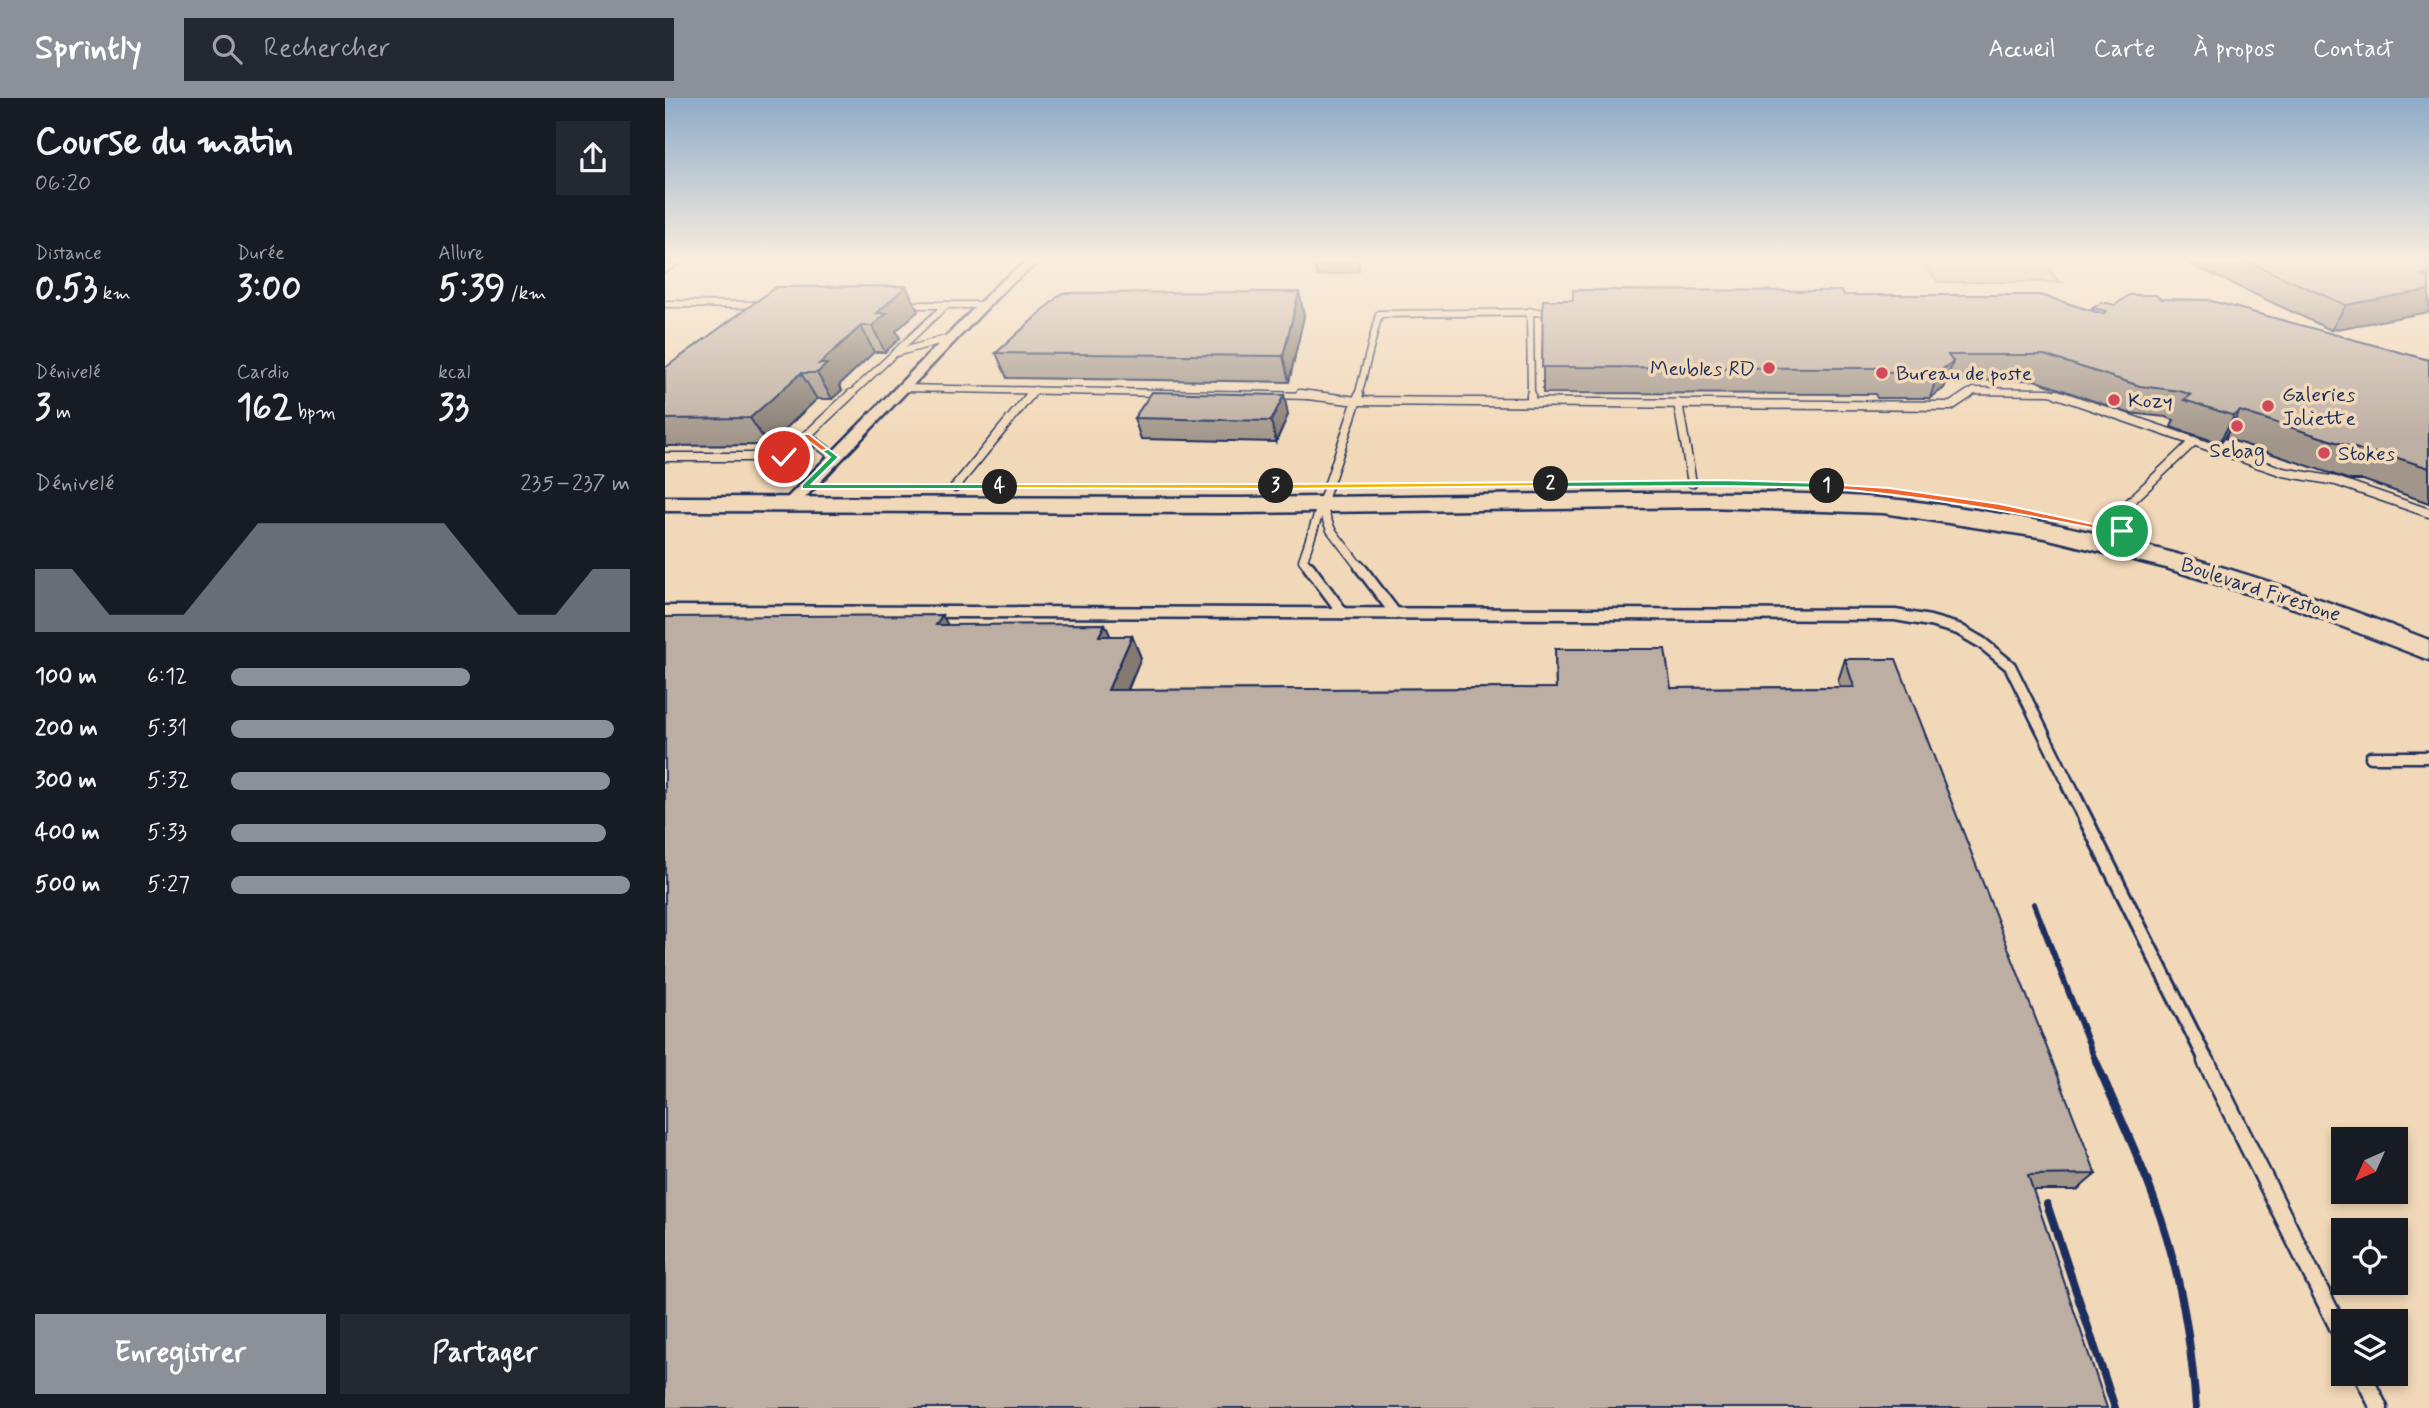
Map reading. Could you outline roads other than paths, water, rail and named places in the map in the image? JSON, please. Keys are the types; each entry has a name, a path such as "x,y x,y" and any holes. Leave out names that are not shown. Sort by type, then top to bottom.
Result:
{"main road":[{"name":"Boulevard Firestone","path":"665,504 955,487 1326,496 1692,483 1794,483 1889,491 2000,507 2121,539 2318,606 2429,651"},
{"name":"Boulevard Firestone","path":"665,487 798,495 1779,500 1909,509 2121,539 2158,539 2342,596 2429,632"}],"street":[{"path":"798,495 970,319"}],"lane":[{"path":"665,457 784,457 931,319"},
{"path":"1343,613 1303,561 1357,401 1378,319"},
{"path":"1530,319 1531,402"},
{"path":"893,354 953,337"},
{"path":"903,388 1297,394 1357,401 1951,405 1974,391 2050,392 2283,472 2336,481 2429,513"},
{"path":"955,487 1035,390"},
{"path":"1678,403 1692,483"},
{"path":"806,436 835,457"},
{"path":"2121,539 2130,502 2194,441"},
{"path":"1326,496 1331,530 1395,613"},
{"path":"665,611 1895,615 1942,621 1983,641 2011,666 2331,1313"},
{"path":"2371,757 2429,757"},
{"path":"2368,1386 2379,1408"}],"railway":[{"path":"2034,904 2096,1062"},
{"path":"2096,1061 2163,1224 2187,1329 2196,1408"},
{"path":"2047,1204 2115,1408"}],"place":[{"name":"Meubles RD","path":"1769,368"},
{"name":"Bureau de poste","path":"1882,373"},
{"name":"Kozy","path":"2114,400"},
{"name":"Galeries Joliette","path":"2268,406"},
{"name":"Sebag","path":"2237,426"},
{"name":"Stokes","path":"2324,453"}]}
